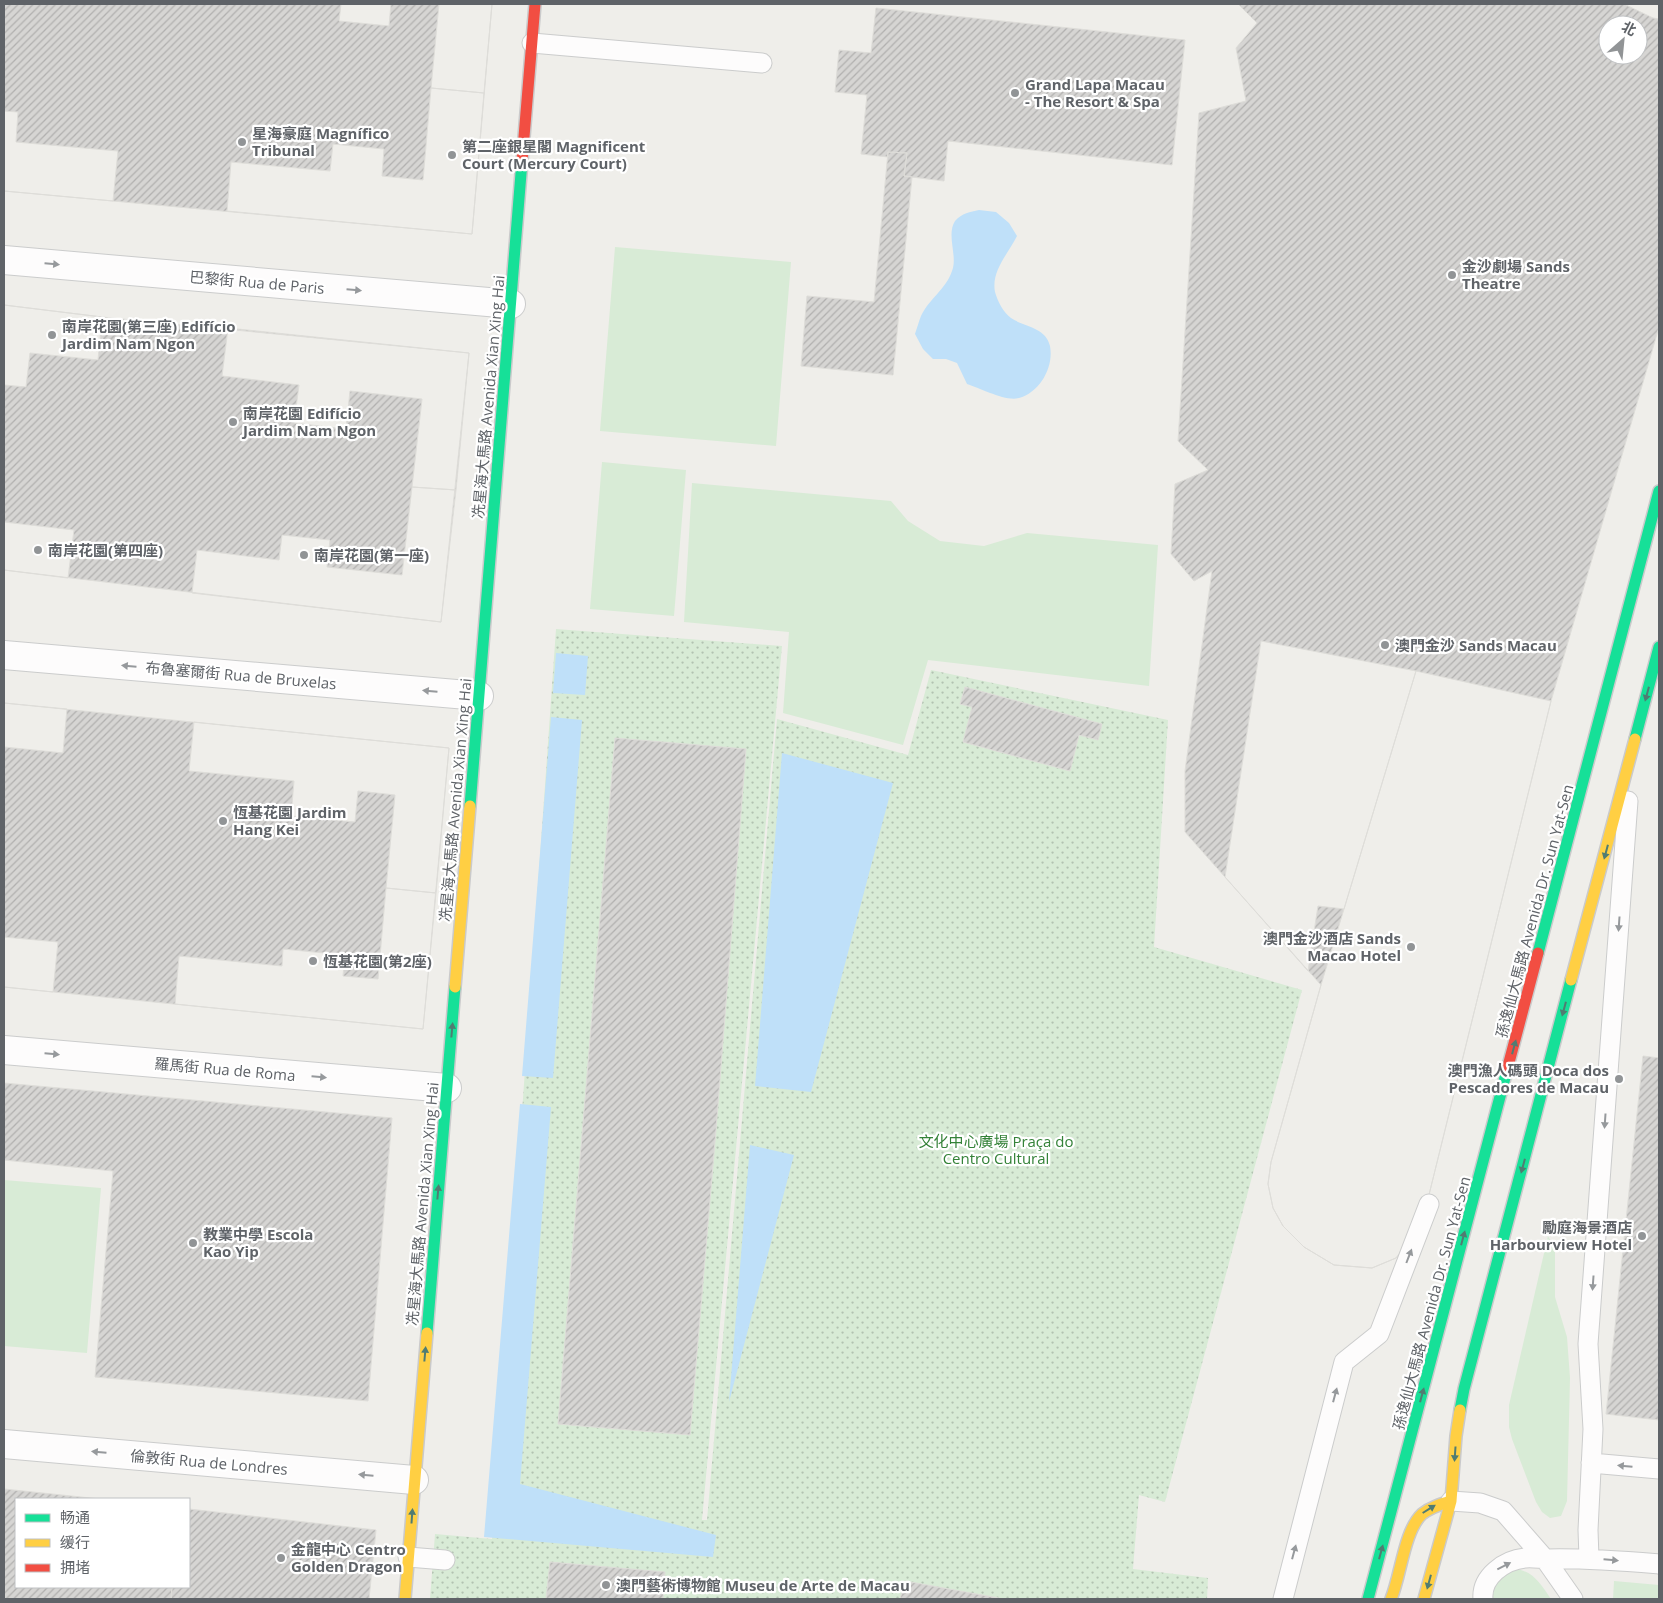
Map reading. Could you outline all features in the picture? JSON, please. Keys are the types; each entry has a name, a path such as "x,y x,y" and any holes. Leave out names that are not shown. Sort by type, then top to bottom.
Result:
{"main road":[{"name":"冼星海大馬路 Avenida Xian Xing Hai","path":"405,1599 535,4"},
{"name":"孫逸仙大馬路 Avenida Dr. Sun Yat-Sen","path":"1368,1599 1659,491"},
{"path":"1424,1599 1451,1501 1456,1436 1464,1389 1659,647"},
{"path":"1392,1599 1414,1523 1429,1508 1451,1501"}],"street":[{"name":"巴黎街 Rua de Paris","path":"4,260 511,304"},
{"name":"布魯塞爾街 Rua de Bruxelas","path":"4,655 479,696"},
{"name":"羅馬街 Rua de Roma","path":"4,1050 447,1088"},
{"name":"倫敦街 Rua de Londres","path":"4,1444 414,1480"}],"lane":[{"path":"532,43 762,63"},
{"path":"1589,1558 1588,1530 1593,1429 1588,1344 1632,753"},
{"path":"1283,1599 1344,1362 1379,1334 1429,1204"},
{"path":"1591,1463 1659,1469"},
{"path":"1451,1501 1480,1503 1503,1511 1545,1559 1573,1599"},
{"path":"408,1557 445,1560"},
{"path":"1483,1599 1482,1591 1493,1572 1506,1564 1524,1558 1589,1558 1659,1564"}],"green space":[{"path":"615,247 791,262 776,446 600,431"},
{"path":"602,462 686,470 674,616 590,609"},
{"path":"692,483 891,501 908,521 940,541 984,546 1027,533 1158,545 1149,686 928,660 903,745 783,713 789,632 684,622"},
{"name":"文化中心廣場 Praça do Centro Cultural","path":"556,629 782,646 702,1520 707,1520 777,719 908,755 931,670 1168,720 1154,947 1302,990 1165,1502 1139,1495 1133,1569 1208,1578 1207,1599 430,1599 435,1534 492,1539"},
{"path":"4,1180 101,1188 87,1353 4,1346"},
{"path":"1548,1236 1555,1249 1555,1297 1567,1337 1570,1378 1567,1501 1561,1516 1550,1518 1542,1512 1536,1502 1509,1427 1509,1405"},
{"path":"1515,1569 1522,1570 1532,1576 1551,1599 1493,1599 1495,1584"},
{"path":"1614,1581 1659,1585 1659,1599 1613,1599"}],"water":[{"path":"979,210 996,212 1009,223 1017,236 995,277 995,292 999,303 1011,318 1034,328 1044,335 1050,346 1050,362 1044,378 1027,395 1014,399 967,384 957,363 946,359 933,359 923,349 915,334 924,310 946,283 952,271 954,259 952,233 955,221 969,212"},
{"path":"556,653 588,656 585,695 553,693"},
{"path":"551,717 582,720 553,1078 522,1076"},
{"path":"782,753 893,783 811,1092 755,1086"},
{"path":"520,1104 551,1107 520,1484 716,1535 713,1557 484,1537"},
{"path":"750,1145 794,1155 729,1402"}],"building":[{"name":"星海豪庭 Magnífico Tribunal","path":"4,4 492,4 472,234 4,191"},
{"path":"341,4 391,4 389,26 339,21"},
{"path":"439,4 492,4 484,93 431,88"},
{"name":"澳門金沙 Sands Macau","path":"1238,4 1659,4 1659,327 1551,701 1424,1215 1415,1235 1396,1258 1372,1268 1334,1265 1304,1247 1283,1226 1273,1208 1268,1184 1271,1162 1321,985 1185,832 1185,771 1212,571 1194,581 1171,554 1175,484 1208,470 1178,441 1199,113 1246,101 1236,48 1257,23"},
{"path":"1624,4 1659,4 1659,19"},
{"name":"Grand Lapa Macau - The Resort & Spa","path":"876,8 1185,40 1172,165 948,141 944,181 904,176 907,153 888,152 888,157 861,154 867,95 835,92 839,50 871,53"},
{"name":"第二座銀星閣 Magnificent Court (Mercury Court)","path":"431,88 484,93 472,234 227,211 231,162 330,171 333,144 384,149 382,176 423,180"},
{"path":"4,111 18,112 16,142 118,151 113,201 4,191"},
{"path":"888,152 907,153 904,176 912,177 893,375 801,366 807,296 874,302"},
{"name":"南岸花園(第三座) Edifício Jardim Nam Ngon","path":"4,305 102,317 98,360 30,353 26,387 4,385"},
{"name":"南岸花園 Edifício Jardim Nam Ngon","path":"4,305 102,317 469,353 441,622 4,570"},
{"path":"228,328 469,353 456,490 412,487 422,399 350,391 346,429 294,423 299,385 222,376"},
{"name":"南岸花園(第一座)","path":"412,487 456,490 441,622 192,593 197,550 279,560 282,535 330,540 327,567 402,575"},
{"name":"南岸花園(第四座)","path":"4,522 74,530 68,578 4,570"},
{"path":"1261,641 1416,671 1344,909 1318,906 1308,971 1225,877"},
{"name":"澳門金沙酒店 Sands Macao Hotel","path":"1416,671 1551,701 1424,1215 1415,1235 1396,1258 1372,1268 1334,1265 1304,1247 1283,1226 1273,1208 1268,1184 1271,1162 1321,985"},
{"path":"965,687 1102,724 1098,740 1079,735 1070,771 963,742 972,707 960,704"},
{"path":"4,703 67,709 63,753 4,747"},
{"name":"恆基花園 Jardim Hang Kei","path":"4,703 449,748 423,1029 4,987"},
{"path":"194,722 449,748 436,893 386,888 395,795 358,791 355,822 291,816 294,781 189,771"},
{"path":"615,738 746,749 690,1435 558,1424"},
{"name":"恆基花園(第2座)","path":"386,888 436,893 423,1029 175,1004 179,956 282,966 283,949 345,955 343,976 378,979"},
{"path":"4,937 58,942 53,992 4,987"},
{"name":"勵庭海景酒店 Harbourview Hotel","path":"1643,1056 1659,1058 1659,1420 1606,1414"},
{"name":"教業中學 Escola Kao Yip","path":"4,1083 392,1118 368,1401 95,1377 113,1171 4,1160"},
{"path":"4,1489 90,1498 15,1498 15,1588 172,1588 171,1599 4,1599"},
{"name":"金龍中心 Centro Golden Dragon","path":"190,1509 376,1530 369,1599 171,1599 172,1588 190,1588"},
{"name":"澳門藝術博物館 Museu de Arte de Macau","path":"550,1562 665,1572 663,1599 546,1599"},
{"path":"905,1581 1004,1599 900,1599"}],"traffic: fast":[{"path":"470,806 522,161"},
{"path":"1538,953 1659,491"},
{"path":"1635,739 1659,647"},
{"path":"1460,1410 1571,980"},
{"path":"427,1333 455,987"},
{"path":"1368,1599 1507,1070"}],"traffic: slow":[{"path":"1571,980 1635,739"},
{"path":"455,987 470,806"},
{"path":"405,1599 427,1333"},
{"path":"1424,1599 1451,1501 1460,1410"},
{"path":"1391,1599 1407,1542 1416,1522 1429,1509 1451,1501"}],"traffic: jam":[{"path":"522,161 535,4"},
{"path":"1507,1070 1538,953"}],"place":[{"name":"Grand Lapa Macau - The Resort & Spa","path":"1015,93"},
{"name":"星海豪庭 Magnífico Tribunal","path":"242,142"},
{"name":"第二座銀星閣 Magnificent Court (Mercury Court)","path":"452,155"},
{"name":"金沙劇場 Sands Theatre","path":"1452,275"},
{"name":"南岸花園(第三座) Edifício Jardim Nam Ngon","path":"52,335"},
{"name":"南岸花園 Edifício Jardim Nam Ngon","path":"233,422"},
{"name":"南岸花園(第四座)","path":"38,550"},
{"name":"南岸花園(第一座)","path":"304,555"},
{"name":"澳門金沙 Sands Macau","path":"1385,645"},
{"name":"恆基花園 Jardim Hang Kei","path":"223,821"},
{"name":"澳門金沙酒店 Sands Macao Hotel","path":"1411,947"},
{"name":"恆基花園(第2座)","path":"313,961"},
{"name":"澳門漁人碼頭 Doca dos Pescadores de Macau","path":"1619,1079"},
{"name":"勵庭海景酒店 Harbourview Hotel","path":"1642,1236"},
{"name":"教業中學 Escola Kao Yip","path":"193,1243"},
{"name":"金龍中心 Centro Golden Dragon","path":"281,1558"},
{"name":"澳門藝術博物館 Museu de Arte de Macau","path":"606,1585"}]}
